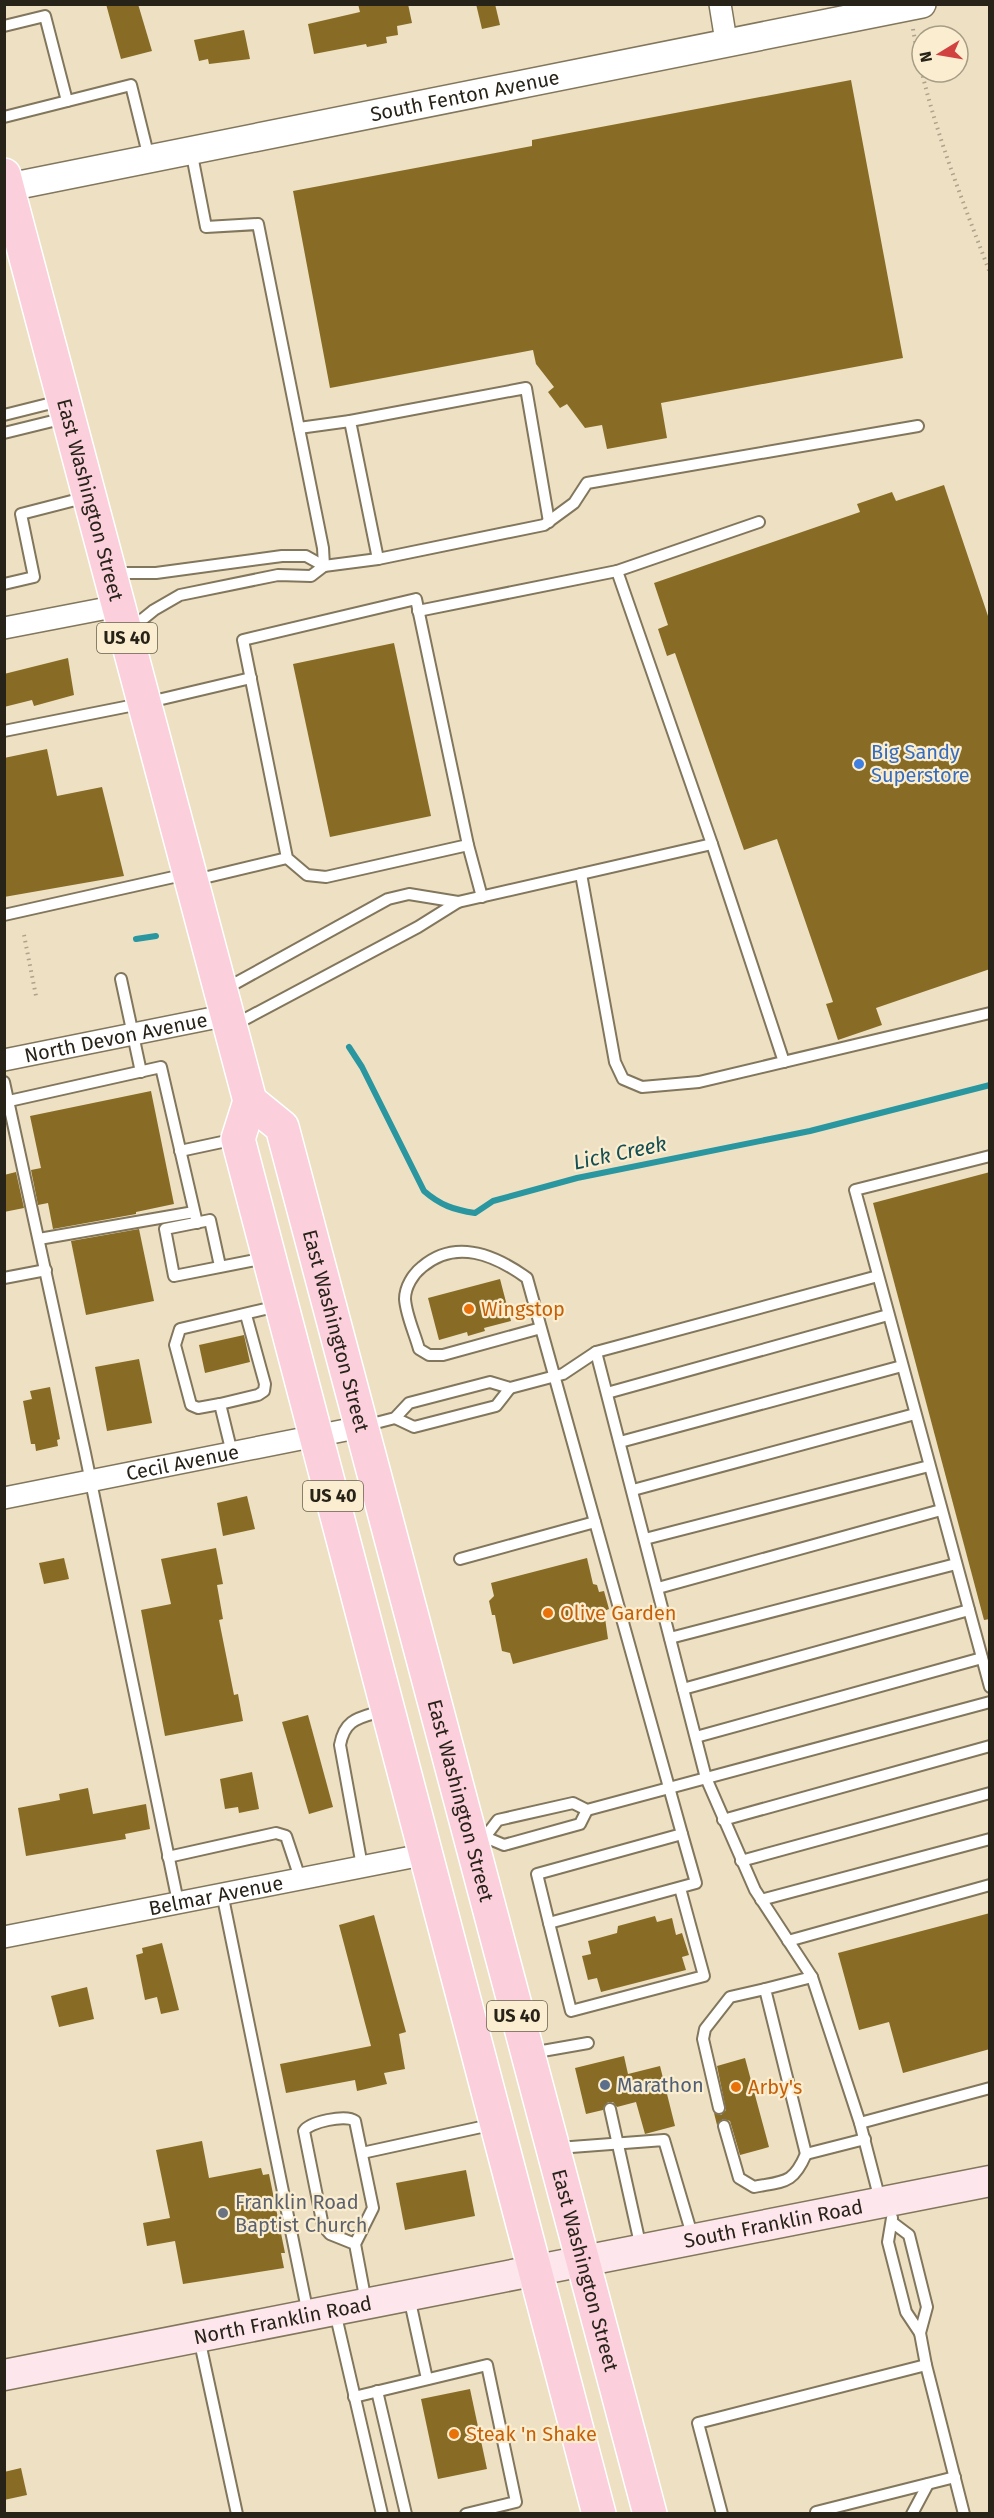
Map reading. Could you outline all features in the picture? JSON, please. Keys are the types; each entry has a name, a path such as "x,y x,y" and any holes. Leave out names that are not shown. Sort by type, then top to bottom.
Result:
{"main road":[{"name":"East Washington Street","path":"6,183 250,1101 282,1127 361,1427 478,1839 528,2054 553,2149 559,2264 599,2514"},
{"path":"238,1139 250,1101"},
{"name":"East Washington Street","path":"238,1139 498,2123 559,2264 650,2514"},
{"name":"South Franklin Road","path":"559,2264 693,2239 888,2209 990,2181"},
{"name":"North Franklin Road","path":"4,2375 559,2264"}],"street":[{"path":"720,4 726,41"},
{"name":"South Fenton Avenue","path":"6,183 191,150 726,41 916,6"},
{"path":"4,628 122,619"},
{"name":"North Devon Avenue","path":"4,1060 132,1035 227,1011"},
{"name":"Cecil Avenue","path":"4,1498 361,1427"},
{"name":"Belmar Avenue","path":"4,1937 427,1854"}],"lane":[{"path":"4,26 45,16 67,101"},
{"path":"4,117 131,85 149,158"},
{"path":"191,150 206,227 258,224 323,548 324,566"},
{"path":"299,428 350,421 526,388 549,522"},
{"path":"4,415 66,409"},
{"path":"4,433 66,409"},
{"path":"350,421 378,559"},
{"path":"122,619 154,610 180,594 278,576 311,576 324,566 378,559 549,522 574,503 587,483 918,426"},
{"path":"4,584 34,577 21,514 89,496"},
{"path":"418,611 617,571 759,522"},
{"path":"110,573 156,573 282,556 306,556 324,566"},
{"path":"617,571 712,844 784,1062"},
{"path":"468,845 326,877 307,875 288,858 243,640 416,599 468,845 482,897"},
{"path":"4,731 145,703 250,678"},
{"path":"227,1011 418,927 458,902 712,844"},
{"path":"4,915 288,858"},
{"path":"581,874 615,1062 623,1079 642,1088 699,1082 990,1013"},
{"path":"227,1011 388,900 409,894 458,902"},
{"path":"121,979 141,1072"},
{"path":"9,1101 161,1067 197,1223"},
{"path":"4,1082 46,1270 178,1902"},
{"path":"180,1150 238,1139"},
{"path":"990,1156 855,1190 990,1687"},
{"path":"39,1239 194,1212"},
{"path":"220,1266 210,1220 165,1229 174,1276 269,1257"},
{"path":"541,1328 451,1353 429,1355 419,1349 405,1299 409,1282 418,1270 434,1257 449,1251 482,1254 510,1266 527,1278 541,1328 554,1377 696,1883 549,1923"},
{"path":"4,1278 46,1270"},
{"path":"361,1427 395,1418 409,1403 489,1382 510,1388 554,1377 596,1352 878,1276"},
{"path":"246,1315 265,1384 264,1391 258,1395 220,1404 198,1408 191,1405 178,1357 176,1336 180,1329 282,1305"},
{"path":"607,1393 888,1315"},
{"path":"596,1352 706,1778 741,1861 761,1900 812,1977 888,2209 888,2242 906,2312 920,2332 926,2365 964,2514"},
{"path":"620,1442 902,1366"},
{"path":"395,1418 414,1427 496,1406 510,1388"},
{"path":"220,1404 232,1453"},
{"path":"633,1490 915,1414"},
{"path":"645,1539 929,1466"},
{"path":"658,1588 941,1510"},
{"path":"460,1559 595,1522"},
{"path":"670,1638 956,1564"},
{"path":"683,1689 969,1610"},
{"path":"696,1737 982,1658"},
{"path":"478,1839 498,1820 573,1803 587,1810 990,1702"},
{"path":"362,1866 340,1745 343,1730 350,1722 388,1709"},
{"path":"723,1820 990,1746"},
{"path":"741,1861 990,1793"},
{"path":"478,1839 504,1845 580,1824 587,1810"},
{"path":"168,1857 276,1833 286,1836 291,1845 300,1878"},
{"path":"681,1888 704,1976 572,2011 537,1874 682,1834"},
{"path":"761,1900 990,1839"},
{"path":"788,1941 990,1885"},
{"path":"222,1893 322,2312 354,2397 382,2514"},
{"path":"719,2108 703,2039 705,2029 730,1997 812,1977"},
{"path":"724,2126 739,2178 754,2187 786,2181 798,2172 806,2154 765,1989"},
{"path":"528,2054 588,2043"},
{"path":"860,2123 990,2088"},
{"path":"610,2109 641,2248"},
{"path":"355,2244 330,2234 323,2226 306,2128 351,2118 355,2121 373,2208 355,2244 366,2303"},
{"path":"362,2153 498,2123"},
{"path":"806,2154 865,2139"},
{"path":"553,2149 664,2140 693,2239"},
{"path":"888,2209 909,2235 927,2307 920,2332"},
{"path":"409,2294 427,2379"},
{"path":"199,2336 237,2514"},
{"path":"354,2397 487,2365 516,2502 466,2514"},
{"path":"722,2514 698,2423 926,2365"},
{"path":"377,2391 406,2514"},
{"path":"816,2512 955,2477"},
{"path":"912,2514 928,2484"}],"path":[{"path":"916,6 918,56 942,144 990,273"},
{"path":"24,934 36,996"}],"building":[{"path":"106,4 138,4 152,51 121,59"},
{"path":"358,4 408,4 412,23 397,26 398,35 386,37 387,43 367,47 366,44 314,54 308,24 360,12"},
{"path":"476,4 495,4 500,25 482,29"},
{"path":"244,30 250,59 209,64 208,59 199,61 194,40"},
{"path":"851,80 903,358 661,403 667,438 607,449 602,425 585,428 567,404 560,408 548,392 554,387 536,364 533,350 330,388 293,191 532,146 532,140"},
{"path":"944,485 990,622 990,969 876,1008 882,1025 838,1040 826,1004 833,1002 777,839 744,850 675,653 667,656 658,629 668,625 654,583 860,512 857,504 892,492 896,501"},
{"path":"394,643 431,816 330,837 293,664"},
{"path":"68,658 74,695 34,706 32,700 4,707 4,674"},
{"path":"47,749 57,796 102,787 124,876 4,897 4,758"},
{"path":"151,1091 174,1204 136,1212 136,1214 53,1229 48,1203 38,1205 31,1170 41,1168 30,1116"},
{"path":"16,1172 24,1208 4,1212 4,1175"},
{"path":"990,1172 990,1619 984,1620 873,1203"},
{"path":"139,1229 154,1301 86,1315 71,1241"},
{"name":"Wingstop","path":"500,1279 511,1321 484,1328 485,1331 468,1336 467,1332 439,1340 428,1298"},
{"path":"244,1335 250,1362 205,1373 199,1345"},
{"path":"139,1359 152,1423 107,1431 95,1367"},
{"path":"50,1387 60,1439 57,1440 58,1446 36,1451 35,1444 31,1444 23,1401 32,1399 30,1391"},
{"path":"247,1496 255,1529 223,1536 217,1503"},
{"path":"216,1548 223,1584 217,1585 223,1619 219,1620 234,1695 238,1694 243,1721 165,1736 141,1610 171,1604 161,1559"},
{"path":"64,1558 69,1579 44,1584 39,1563"},
{"name":"Olive Garden","path":"587,1558 593,1584 597,1585 599,1592 604,1591 609,1609 604,1611 608,1639 513,1664 510,1653 502,1651 495,1615 492,1615 489,1601 494,1596 491,1583"},
{"path":"308,1715 333,1807 309,1814 282,1722"},
{"path":"252,1772 259,1809 239,1813 238,1807 225,1809 220,1779"},
{"path":"88,1788 93,1814 146,1804 150,1829 125,1834 126,1839 26,1856 18,1808 60,1800 59,1794"},
{"path":"990,1913 990,2049 903,2073 889,2022 859,2030 838,1953"},
{"path":"374,1915 406,2032 399,2034 405,2069 384,2073 387,2084 357,2091 355,2080 286,2093 280,2064 371,2046 339,1925"},
{"path":"655,1916 657,1922 672,1918 676,1935 682,1933 689,1955 682,1957 686,1970 601,1992 597,1978 588,1980 582,1956 591,1954 588,1941 617,1933 618,1926"},
{"path":"162,1943 179,2010 161,2014 157,1997 145,2000 136,1955 143,1953 142,1948"},
{"path":"87,1987 94,2019 59,2027 51,1996"},
{"path":"624,2056 628,2074 660,2066 675,2126 645,2134 636,2102 617,2107 613,2102 608,2102 603,2110 586,2114 575,2068"},
{"name":"Arby's","path":"745,2058 769,2147 740,2155 730,2121 723,2119 717,2125 714,2113 721,2115 726,2110 717,2066"},
{"name":"Franklin Road Baptist Church","path":"202,2141 209,2178 261,2168 263,2175 269,2174 285,2253 281,2253 284,2268 183,2284 175,2241 147,2246 143,2223 170,2218 156,2150"},
{"path":"466,2170 475,2216 405,2230 396,2183"},
{"name":"Steak 'n Shake","path":"470,2389 487,2469 438,2479 421,2399"},
{"path":"21,2468 27,2495 4,2500 4,2472"}],"waterway":[{"name":"Lick Creek","path":"136,939 156,936"},
{"name":"Lick Creek","path":"349,1047 362,1067 424,1191 448,1206 475,1213 493,1201 577,1178 810,1131 990,1085"}],"place":[{"name":"Big Sandy Superstore","path":"859,764"},
{"name":"Wingstop","path":"469,1309"},
{"name":"Olive Garden","path":"548,1613"},
{"name":"Marathon","path":"605,2085"},
{"name":"Arby's","path":"736,2087"},
{"name":"Franklin Road Baptist Church","path":"223,2213"},
{"name":"Steak 'n Shake","path":"454,2434"}]}
